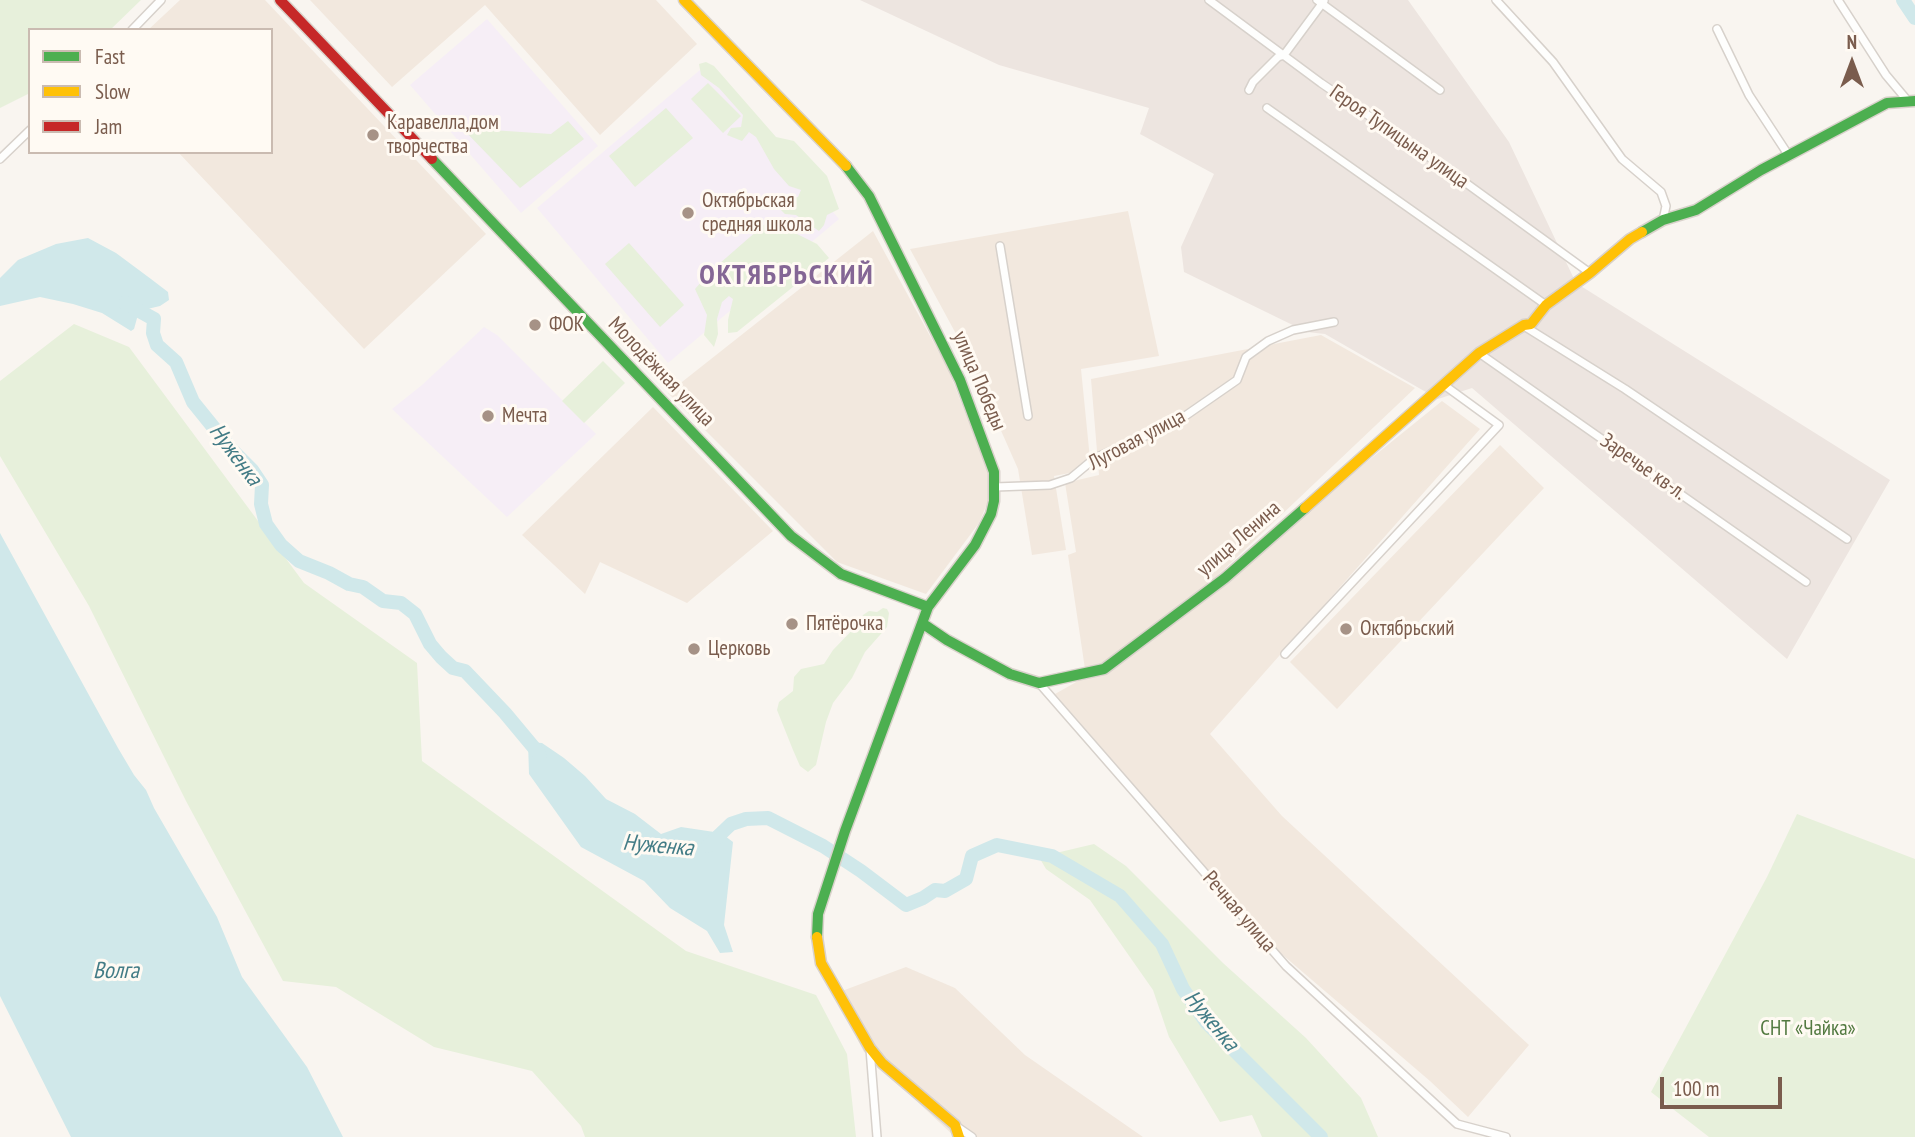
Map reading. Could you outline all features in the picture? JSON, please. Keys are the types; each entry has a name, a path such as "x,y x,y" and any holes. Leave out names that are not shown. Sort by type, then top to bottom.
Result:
{"street":[{"path":"134,28 161,0"},
{"name":"Молодёжная улица","path":"280,0 792,536 841,575 928,607"},
{"name":"улица Победы","path":"684,0 852,173 869,196 960,380 988,452 995,487 991,514 984,531 928,607 845,831 818,914 817,947 821,963 870,1048 882,1063 955,1125"},
{"name":"Героя Тупицына улица","path":"1209,0 1590,272"},
{"path":"1496,0 1553,62 1622,159 1661,192 1666,206 1662,220"},
{"path":"1838,0 1886,75 1911,100"},
{"path":"1249,90 1253,82 1278,57 1284,55 1321,1 1440,90"},
{"path":"1717,29 1749,95 1789,156"},
{"name":"улица Ленина","path":"1039,683 1104,669 1225,578 1479,353 1524,325 1531,324 1546,305 1630,239 1662,220 1696,210 1886,103 1911,100"},
{"path":"1267,108 1546,305"},
{"path":"0,159 28,132"},
{"path":"1000,246 1028,416"},
{"name":"Луговая улица","path":"995,487 1050,485 1071,478 1095,458 1175,423 1237,380 1246,357 1268,341 1293,330 1334,322"},
{"path":"1524,325 1625,388 1847,540"},
{"name":"Заречье кв-л.","path":"1479,353 1806,582"},
{"path":"1285,654 1499,425 1444,385"},
{"path":"922,622 1010,674 1039,683"},
{"name":"Речная улица","path":"1039,683 1286,966 1457,1124 1506,1137"},
{"path":"870,1048 877,1137"},
{"path":"955,1125 959,1137"},
{"path":"955,1125 972,1137"}],"shaded area":[{"path":"180,0 265,0 486,234 364,349 180,154 273,154 273,28 150,28"},
{"path":"310,0 656,0 697,44 600,135 485,5 392,87"},
{"path":"860,0 1408,0 1509,142 1576,283 1890,480 1787,659 1472,388 1438,399 1325,334 1307,332 1184,272 1181,247 1214,174 1140,134 1149,108 999,65"},
{"path":"487,19 598,146 521,213 410,85"},
{"name":"Октябрьская средняя школа","path":"707,64 839,219 668,363 537,208"},
{"path":"1128,211 1159,356 1081,369 1091,469 1054,476 1066,550 1032,555 1018,469 968,356 910,249"},
{"path":"873,231 948,369 989,473 989,499 979,523 926,594 837,562 668,393"},
{"name":"Мечта","path":"484,327 497,335 596,434 507,517 392,409"},
{"path":"1321,335 1415,388 1197,595 1134,650 1442,401 1480,429 1210,734 1282,816 1529,1045 1468,1117 1277,950 1055,694 1101,668 1085,669 1068,555 1076,552 1065,483 1099,475 1091,379"},
{"path":"653,407 773,531 687,603 600,562 585,594 522,535"},
{"path":"1500,445 1544,488 1337,709 1290,662"},
{"path":"906,967 955,988 1025,1055 1143,1137 955,1137 864,1052 834,994"}],"green space":[{"path":"0,0 141,0 112,28 28,28 28,94 0,108"},
{"path":"706,62 714,66 776,137 794,141 827,176 839,209 827,215 819,231 796,215 785,214 778,207 787,200 798,197 801,190 789,186 774,169 756,137 749,132 742,141 727,135 731,128 741,127 743,115 719,88 701,75 699,64"},
{"path":"708,83 741,116 723,133 691,99"},
{"path":"666,108 693,138 635,187 609,156"},
{"path":"568,121 584,139 520,188 462,128 551,134"},
{"path":"766,223 785,228 817,244 829,258 737,332 728,333 733,299 729,296 722,302 717,319 718,334 714,347 704,335 707,315 695,289 711,271"},
{"path":"629,243 684,305 660,327 605,264"},
{"path":"74,324 129,347 304,583 417,663 422,761 686,951 816,995 847,1054 856,1137 585,1137 581,1126 532,1071 434,1047 336,987 283,981 186,801 89,606 0,456 0,381"},
{"path":"603,361 625,383 584,423 562,401"},
{"path":"883,608 889,613 887,627 865,652 852,678 833,703 816,765 808,772 800,766 793,750 777,710 779,702 793,691 794,677 801,669 824,664 863,615"},
{"name":"СНТ «Чайка»","path":"1797,814 1915,859 1915,1137 1709,1137 1651,1092 1767,877"},
{"path":"1094,844 1126,866 1223,963 1306,1038 1361,1098 1378,1137 1262,1137 1252,1115 1220,1122 1169,1037 1153,990 1090,900 1046,869 1039,857"}],"water":[{"path":"88,238 116,253 168,292 169,300 160,306 139,311 131,331 102,313 40,297 0,306 0,278 18,260 56,244"},
{"name":"Волга","path":"0,533 118,748 146,790 217,917 242,977 307,1067 343,1137 71,1137 0,996"},
{"path":"528,742 542,743 564,758 606,799 635,814 661,834 681,827 721,833 733,842 724,925 733,952 720,953 707,931 670,908 644,881 581,847 529,774"}],"waterway":[{"name":"Нуженка","path":"1903,0 1915,18"},
{"name":"Нуженка","path":"125,303 154,319 153,333 157,345 176,362 193,402 262,485 261,504 266,524 281,545 299,561 349,584 363,587 383,601 401,603 415,614 430,644 441,657 453,668 465,671 540,755"},
{"name":"Нуженка","path":"708,846 731,824 746,819 768,818 823,846 906,905 935,890 945,891 966,879 972,856 997,845 1052,856 1120,896 1162,944 1183,989 1206,1022 1321,1137"}],"traffic: fast":[{"path":"1642,232 1663,220 1696,210 1761,170 1887,103 1915,101"},
{"path":"432,159 791,536 841,574 928,607"},
{"path":"817,937 818,914 845,831 928,607 975,545 991,514 994,501 994,472 960,380 869,196 846,166"},
{"path":"922,623 947,640 1010,674 1039,683 1104,669 1225,578 1305,508"}],"traffic: slow":[{"path":"684,0 846,166"},
{"path":"1305,508 1479,353 1524,325 1531,324 1546,305 1642,232"},
{"path":"817,937 821,963 870,1048 882,1063 955,1125 959,1137"}],"traffic: jam":[{"path":"280,0 432,159"}],"place":[{"name":"Каравелла,дом творчества","path":"373,135"},
{"name":"Октябрьская средняя школа","path":"688,213"},
{"name":"ФОК","path":"535,325"},
{"name":"Мечта","path":"488,416"},
{"name":"Пятёрочка","path":"792,624"},
{"name":"Октябрьский","path":"1346,629"},
{"name":"Церковь","path":"694,649"}],"district":[{"name":"ОКТЯБРЬСКИЙ","path":"787,276"}]}
